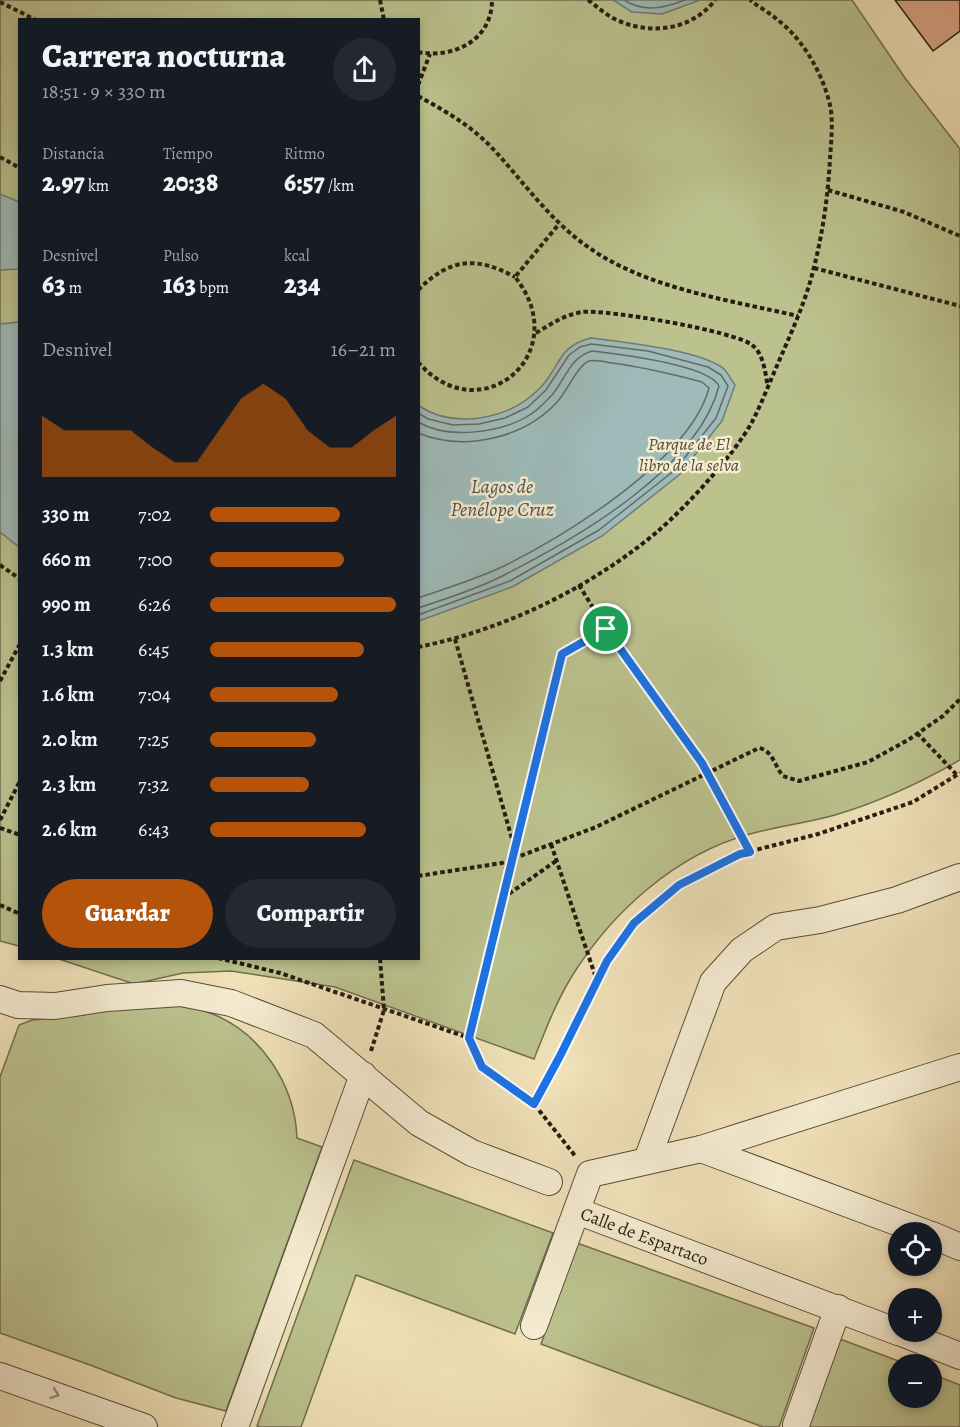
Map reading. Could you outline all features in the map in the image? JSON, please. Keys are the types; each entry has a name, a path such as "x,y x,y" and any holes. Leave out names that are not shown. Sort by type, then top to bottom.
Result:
{"street":[{"path":"647,1160 713,982 742,950 776,927 820,920 897,900 960,877"},
{"path":"0,999 18,1005 55,1006 107,998 181,993 231,1003 314,1035 419,1123 472,1153 549,1182"},
{"path":"590,1174 701,1149 960,1066"},
{"path":"235,1427 363,1075"},
{"path":"701,1149 897,1222"},
{"name":"Calle de Espartaco","path":"590,1174 577,1211 888,1328"},
{"path":"534,1326 577,1211"},
{"path":"942,1239 960,1246"},
{"path":"796,1425 838,1308"},
{"name":"Calle de Espartaco","path":"924,1342 960,1356"},
{"path":"0,1376 144,1427"}],"path":[{"path":"380,0 384,18"},
{"path":"420,52 442,54 460,50 475,39 486,25 492,8 492,0"},
{"path":"588,0 619,20 649,28 682,25 697,17 715,0"},
{"path":"420,647 455,639 488,628 579,585 658,531 685,504 752,423 798,316 814,268 828,190 831,125 830,103 815,65 781,22 750,0"},
{"path":"0,2 32,18"},
{"path":"420,80 430,54"},
{"path":"420,97 456,118 491,147 559,224 585,246 623,268 666,285 798,316"},
{"path":"0,157 18,167"},
{"path":"828,190 904,212 960,236"},
{"path":"515,277 559,224"},
{"path":"420,288 440,271 454,265 483,263 496,267 515,277 525,289 534,315 535,333 531,351 524,362 510,378 492,387 465,390 445,384 428,373 420,364"},
{"path":"814,268 960,306"},
{"path":"535,333 563,317 583,312 650,318 703,329 747,341 754,346 759,353 768,387"},
{"path":"0,565 18,578"},
{"path":"579,585 606,629 707,773 750,852"},
{"path":"226,960 280,973 469,1038 562,654 606,629"},
{"path":"455,639 514,848"},
{"path":"0,681 18,648"},
{"path":"420,876 502,863 596,827 759,748 765,749 771,755 783,776 799,781 868,762 890,751 943,716 960,699"},
{"path":"534,1104 607,961 634,923 679,885 740,854 818,834 913,802 959,774 917,733"},
{"path":"0,820 18,785"},
{"path":"0,828 18,834"},
{"path":"551,844 597,981"},
{"path":"502,899 556,861"},
{"path":"0,905 18,913"},
{"path":"363,1075 384,1010 380,960"},
{"name":"Calle de Espartaco","path":"469,1038 482,1067 534,1104 590,1174"}],"green space":[{"name":"Parque de El libro de la selva","path":"0,0 852,0 905,78 960,149 960,760 914,784 867,804 835,815 761,831 723,843 672,871 626,908 588,952 561,996 534,1059 335,987 231,971 183,973 134,984 62,960 420,960 420,18 18,18 18,946 0,941"},
{"path":"161,1002 210,1013 245,1033 272,1063 282,1080 295,1118 297,1138 322,1147 226,1411 176,1398 0,1333 0,1077 19,1025 32,1020 84,1015 130,1005"},
{"path":"354,1160 553,1233 515,1334 356,1275 301,1427 257,1426"},
{"path":"577,1243 814,1328 779,1427 763,1427 541,1344"},
{"path":"840,1339 888,1357 888,1408 942,1408 942,1378 960,1385 960,1427 808,1427"}],"water":[{"path":"613,0 700,0 662,14 632,12"},
{"path":"0,194 18,202 18,269 0,270"},
{"path":"18,322 18,546 0,532 0,324"},
{"name":"Lagos de Penélope Cruz","path":"591,338 641,345 680,352 713,362 724,369 735,385 722,421 679,475 602,536 512,587 420,621 420,406 449,418 466,419 483,418 514,407 541,387 566,351"}],"building":[{"path":"895,0 960,0 960,31 933,51"}],"route":[{"path":"606,629 702,763 750,852 740,854 679,885 634,923 607,961 534,1104 482,1067 469,1038 562,654 606,629"}]}
